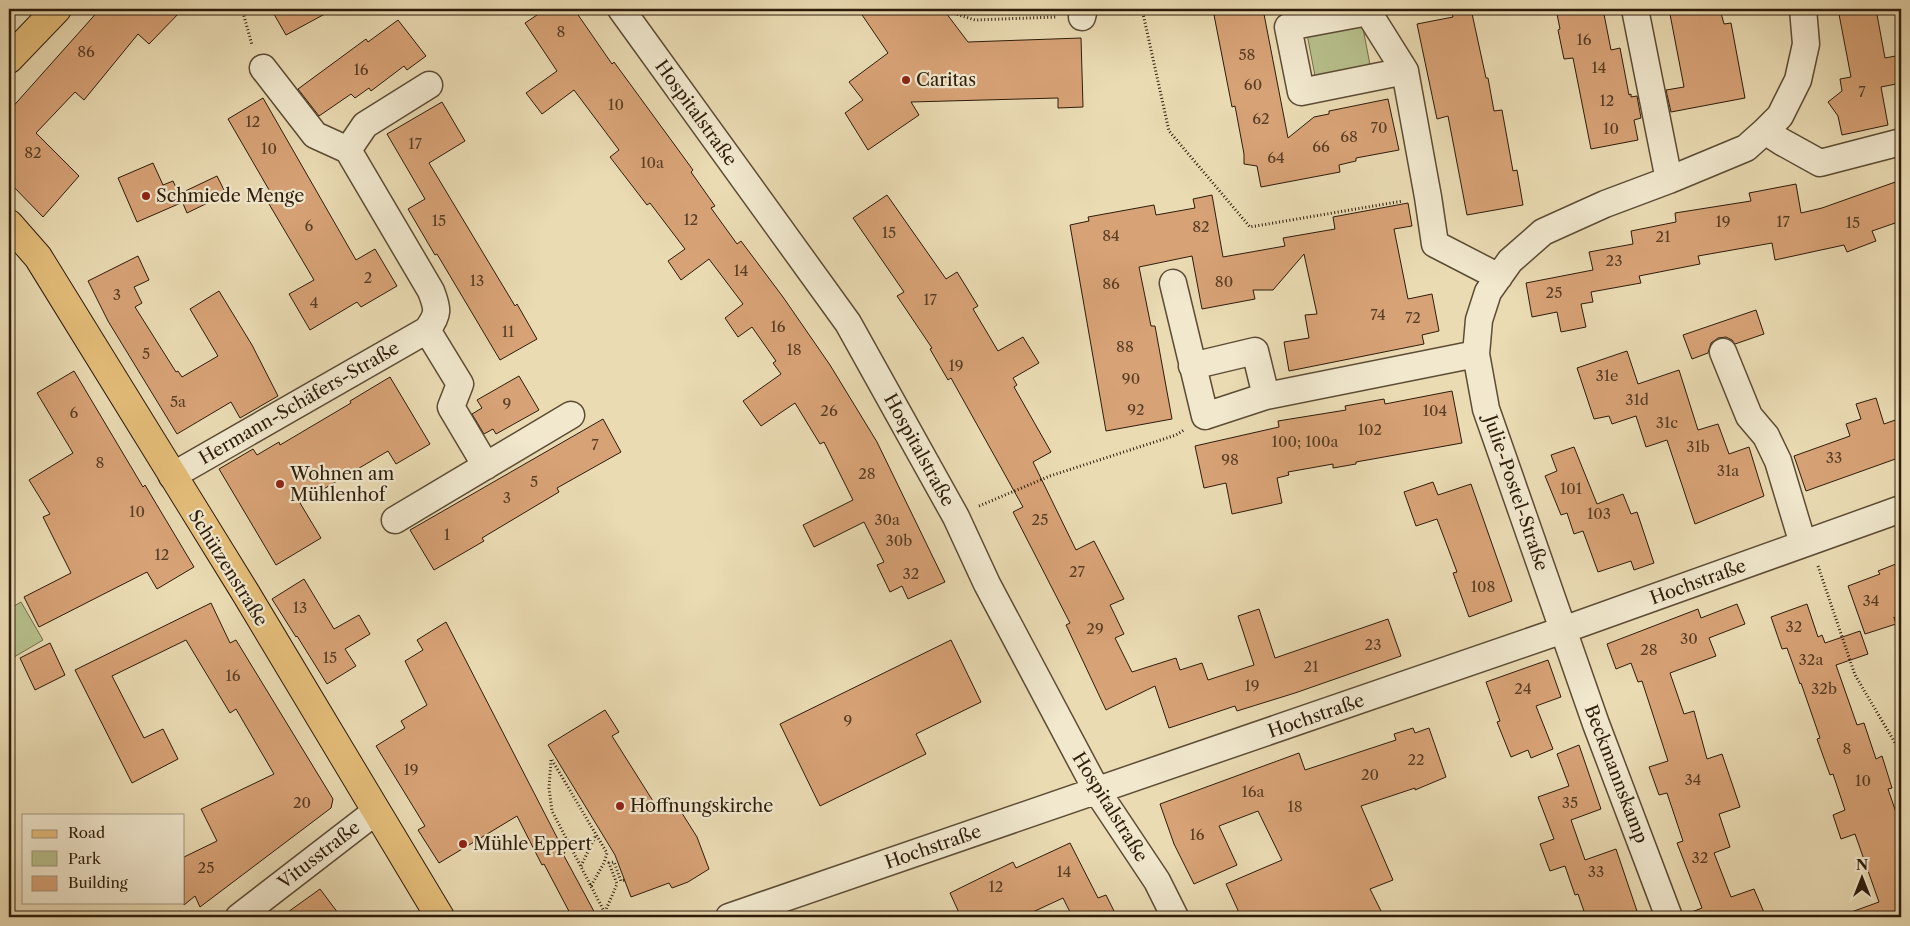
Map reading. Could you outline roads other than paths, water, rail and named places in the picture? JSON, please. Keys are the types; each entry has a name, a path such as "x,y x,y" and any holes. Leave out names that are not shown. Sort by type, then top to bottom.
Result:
{"main road":[{"path":"9,59 57,9"},
{"name":"Schützenstraße","path":"9,224 38,257 245,592 375,812 440,917"}],"street":[{"name":"Hospitalstraße","path":"621,9 848,323 956,517 987,584 1097,792 1157,881 1175,917"},
{"path":"1635,9 1669,180"},
{"name":"Julie-Postel-Straße","path":"1563,630 1486,409 1476,354 1479,320 1488,292 1510,261 1543,232 1605,204 1746,148 1780,116 1798,80 1806,44 1803,9"},
{"path":"1405,71 1301,92 1288,27 1320,15 1378,11 1405,71 1428,197 1434,244 1499,276"},
{"path":"258,57 315,135 348,150 432,291 437,305 436,318 427,330 460,384 451,408 486,466"},
{"path":"348,150 365,124 428,85"},
{"path":"1765,130 1782,142 1820,163 1901,142"},
{"path":"1173,283 1205,416 1266,396 1476,354"},
{"name":"Hermann-Schäfers-Straße","path":"172,476 427,330"},
{"path":"1192,366 1255,351 1266,396"},
{"path":"1723,352 1749,416 1766,436 1778,461 1806,543"},
{"path":"395,520 572,415"},
{"name":"Hochstraße","path":"728,917 778,909 1097,792 1563,630 1901,509"},
{"name":"Beckmannskamp","path":"1563,630 1596,724 1669,917"},
{"name":"Vitusstraße","path":"239,917 375,812"}],"place":[{"name":"Caritas","path":"906,80"},
{"name":"Schmiede Menge","path":"146,196"},
{"name":"Wohnen am Mühlenhof","path":"280,484"},
{"name":"Hoffnungskirche","path":"620,806"},
{"name":"Mühle Eppert","path":"463,844"}]}
